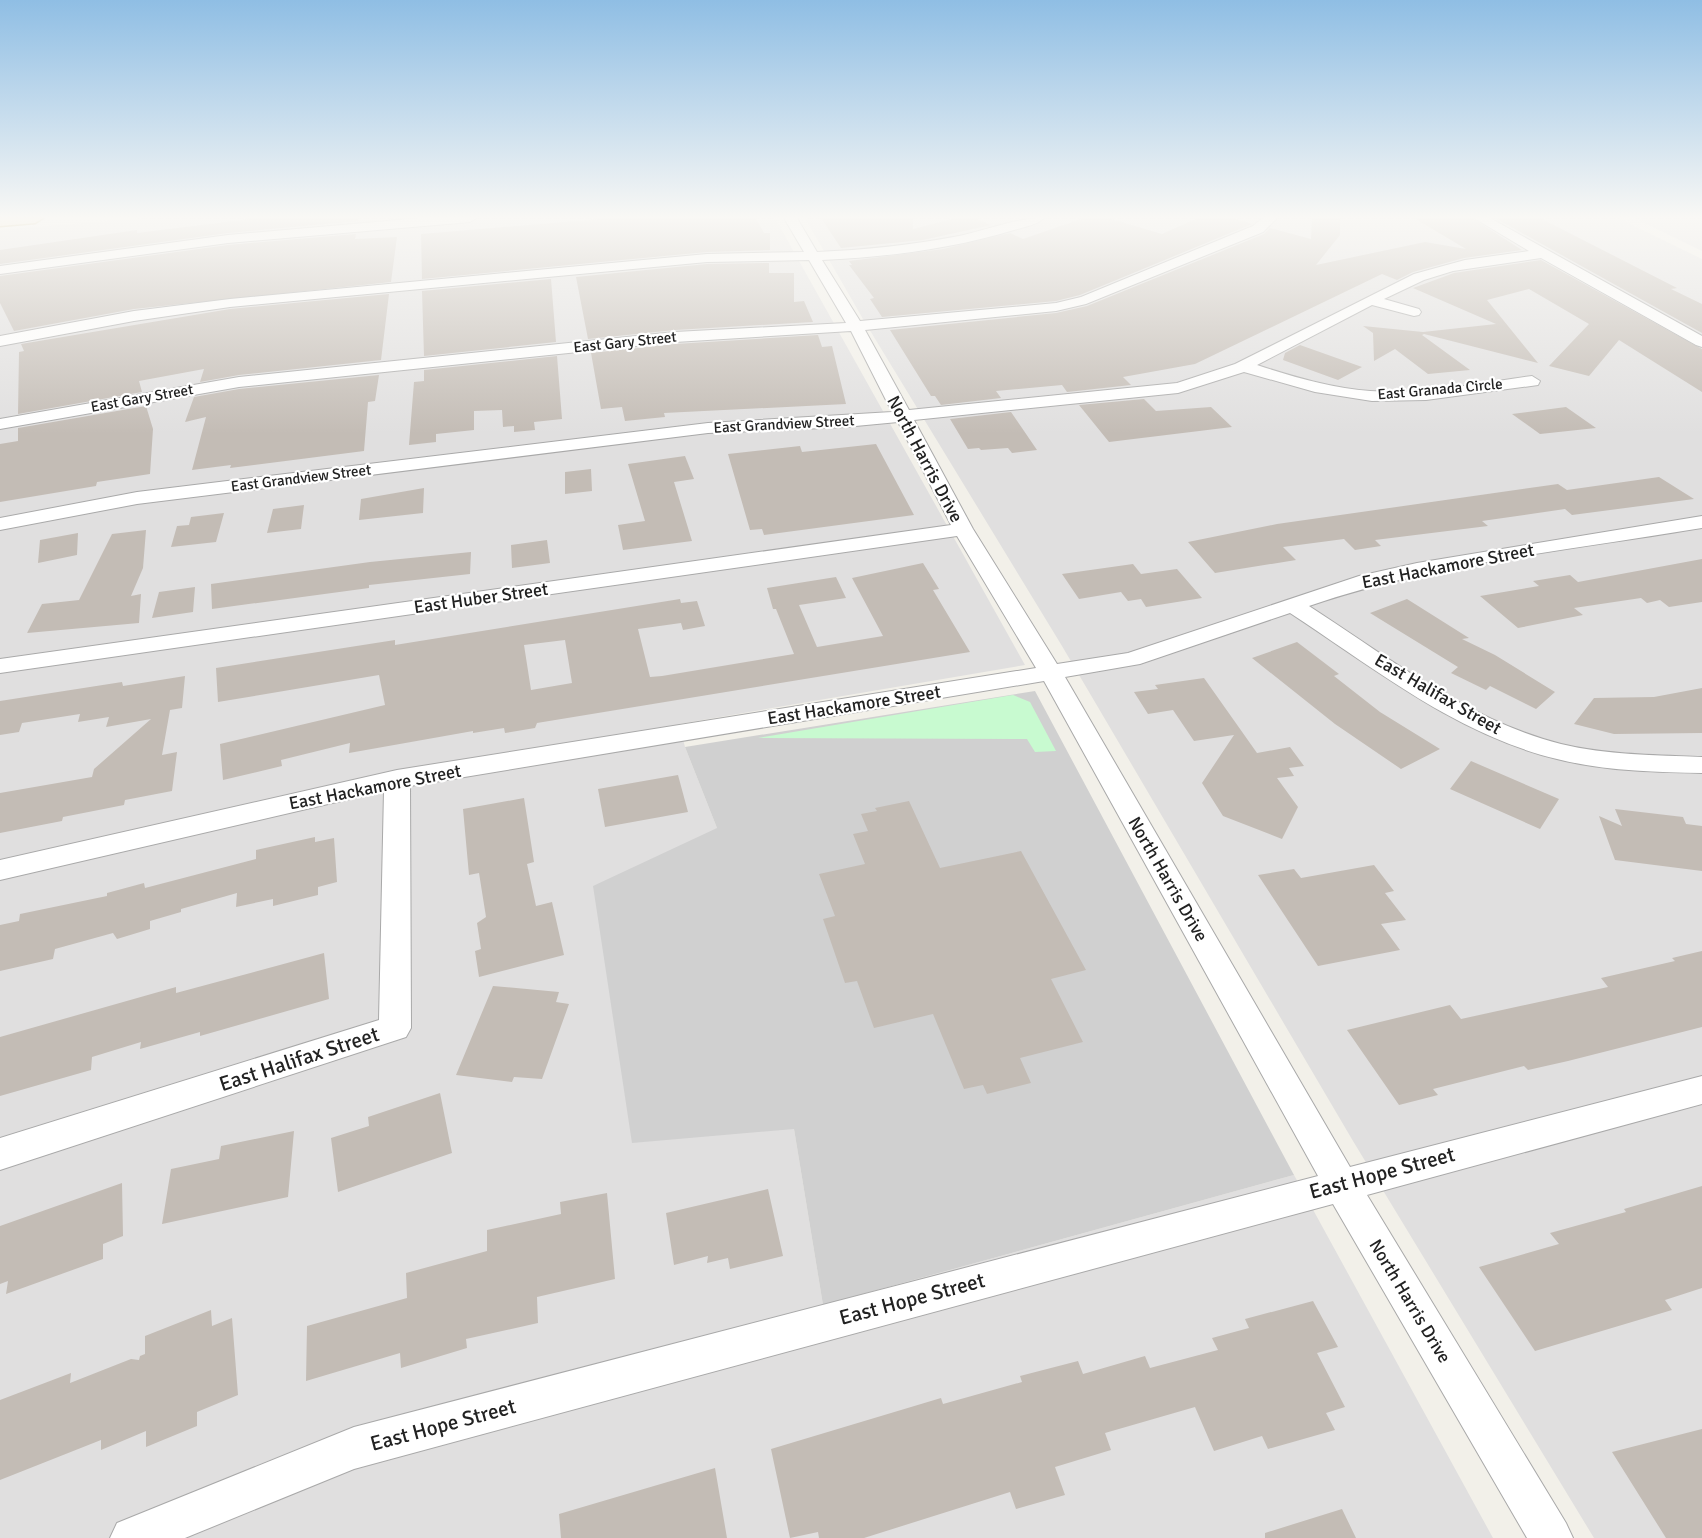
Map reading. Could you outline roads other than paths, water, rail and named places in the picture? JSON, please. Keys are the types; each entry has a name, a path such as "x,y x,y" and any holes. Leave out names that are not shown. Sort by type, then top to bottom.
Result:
{"street":[{"path":"0,341 134,316 230,303 370,290"},
{"name":"North Harris Drive","path":"833,290 856,327 963,529 1051,673 1341,1184 1551,1538"},
{"name":"East Gary Street","path":"0,424 251,381 675,337 856,327 1021,312 1086,300 1111,290"},
{"name":"East Grandview Street","path":"0,524 137,498 708,428 779,427 1178,388 1208,381 1243,366 1394,290"},
{"path":"1610,290 1702,342"},
{"path":"1372,300 1414,312"},
{"name":"East Granada Circle","path":"1243,366 1301,385 1343,393 1390,397 1532,381"},
{"name":"East Hackamore Street","path":"0,870 397,779 1132,659 1359,582 1417,569 1702,522"},
{"name":"East Huber Street","path":"0,666 963,529"},
{"name":"East Halifax Street","path":"1293,605 1422,688 1492,728 1556,751 1630,762 1702,765"},
{"name":"East Halifax Street","path":"0,1154 395,1029 397,779"},
{"name":"East Hope Street","path":"132,1538 354,1448 1702,1089"}]}
